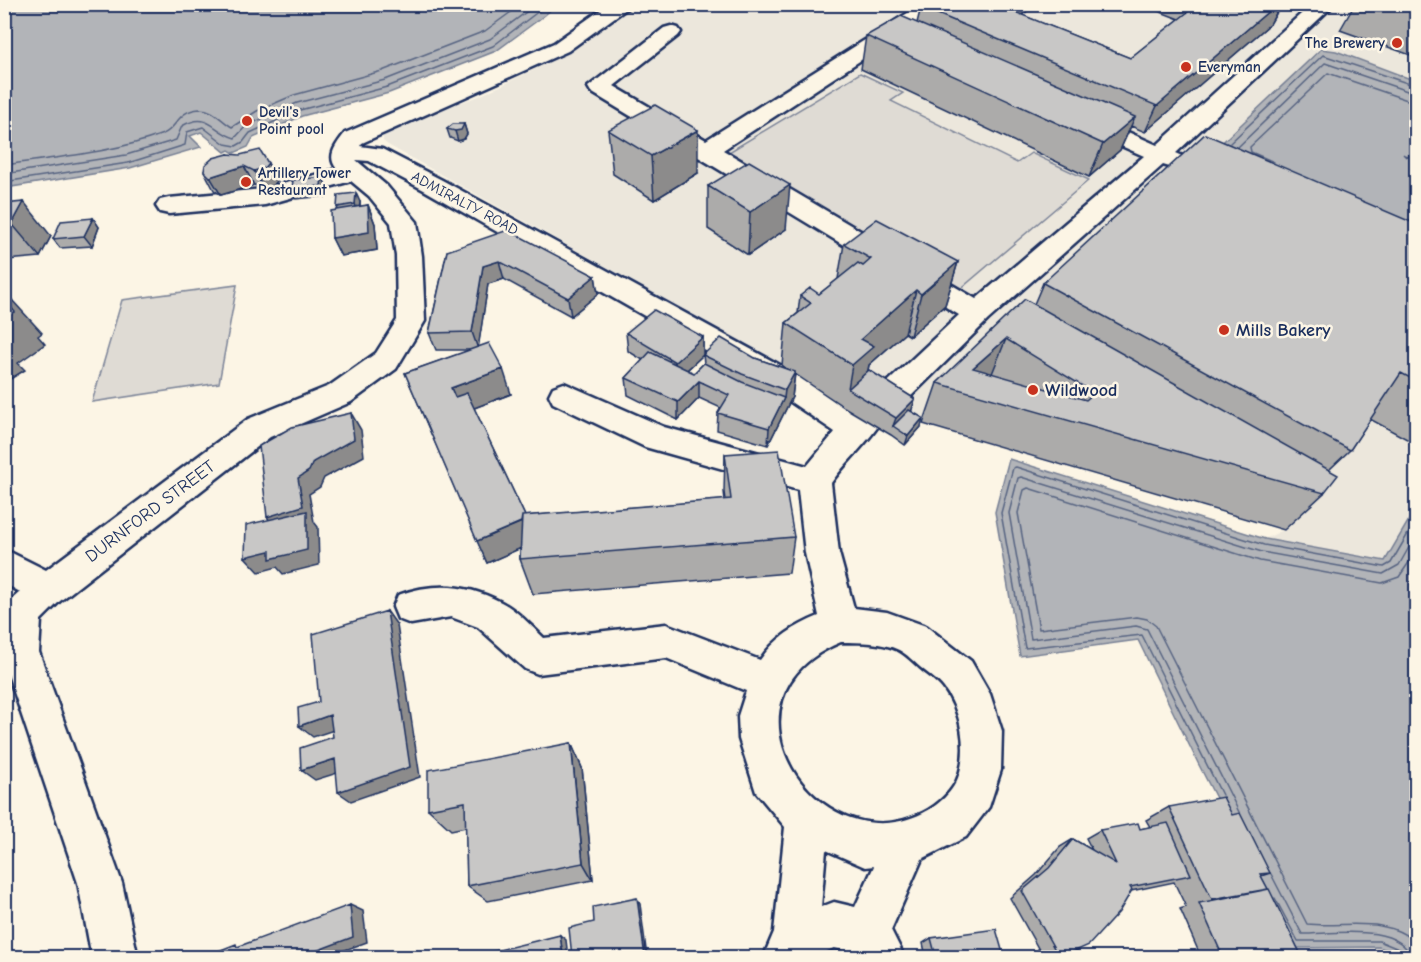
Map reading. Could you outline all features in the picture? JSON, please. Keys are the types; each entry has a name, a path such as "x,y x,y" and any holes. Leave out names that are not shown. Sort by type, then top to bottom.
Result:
{"street":[{"path":"169,206 265,197 349,162 353,138 561,47 623,4"},
{"path":"705,151 937,4"},
{"path":"840,625 822,553 814,481 833,454 978,313 1160,155 1325,4"},
{"path":"1275,20 1297,28"},
{"path":"671,32 599,87 978,313"},
{"path":"888,34 909,43"},
{"path":"1062,111 1203,174"},
{"name":"ADMIRALTY ROAD","path":"349,162 374,154 778,378 870,417"},
{"name":"DURNFORD STREET","path":"25,605 259,428 340,394 386,361 411,321 409,256 404,222 349,162"},
{"path":"564,395 656,438 814,481"},
{"path":"4,564 25,605 20,652 100,883 115,957"},
{"path":"411,608 452,601 490,614 538,656 666,641 768,681"},
{"path":"840,625 862,625 887,629 913,639 957,674 976,708 982,732 982,760 974,792 951,822 907,844 866,845 807,820 771,777 759,739 758,716 768,681 785,656 813,636 840,625"},
{"path":"790,948 807,820"},
{"path":"790,948 834,925 875,945 907,844"}],"shaded area":[{"path":"629,5 1416,5 1416,81 1336,51 1321,49 1209,155 1416,251 1416,508 1385,561 1265,539 1283,530 942,428 923,424 905,445 782,365 383,141 383,136 387,131 395,126 479,96 540,67"},
{"path":"860,73 903,93 891,101 1017,163 1031,153 1089,180 958,291 724,155"},
{"path":"237,285 219,383 92,402 122,300"}],"water":[{"path":"5,4 556,5 496,51 389,93 302,116 253,138 248,147 234,153 229,150 225,152 201,132 190,136 201,147 130,168 5,188"},
{"path":"1321,49 1336,51 1416,81 1416,251 1209,155"},
{"path":"1009,459 1265,539 1385,561 1416,508 1416,957 1405,957 1379,947 1293,948 1138,640 1020,656 995,512"}],"building":[{"path":"925,4 1006,4 1002,7 1130,58 1198,4 1277,4 1157,106 921,7"},
{"path":"901,16 1135,117 1103,144 866,36"},
{"path":"655,105 698,130 651,156 608,130"},
{"path":"453,124 464,124 461,130 447,129"},
{"name":"Mills Bakery","path":"1205,134 1416,224 1416,381 1401,373 1350,450 1043,283"},
{"path":"260,150 268,163 264,168 254,171 244,166 210,177 204,171 205,165 213,158"},
{"path":"749,161 790,185 750,212 708,186"},
{"path":"322,177 321,186 292,189 293,180"},
{"path":"356,193 355,204 337,207 338,195"},
{"path":"24,202 12,224 4,224 4,204"},
{"path":"368,205 369,232 332,238 331,211"},
{"path":"93,218 84,236 53,239 61,221"},
{"path":"877,219 958,262 921,294 916,290 861,339 874,346 852,365 786,323 811,303 800,296 810,288 819,294 858,263 863,266 871,259 844,244"},
{"path":"508,230 595,276 568,298 499,261 483,266 472,332 429,333 447,251"},
{"path":"4,295 12,300 7,303 15,312 4,319"},
{"path":"1025,299 1338,475 1324,493 937,383","holes":["1006,339 1094,393 1086,400 973,368"]},
{"path":"654,310 703,337 675,362 626,333"},
{"path":"721,338 755,358 795,372 785,390 742,374 703,355"},
{"path":"489,343 503,369 451,388 455,397 467,393 525,516 522,516 521,522 477,541 405,373"},
{"path":"650,352 694,373 704,363 742,382 784,398 769,428 718,413 729,395 699,381 678,402 626,378"},
{"path":"869,370 915,399 896,418 848,389"},
{"path":"909,410 923,418 908,436 893,426"},
{"path":"351,413 354,439 313,462 309,471 298,478 303,506 267,517 259,446 292,427"},
{"path":"779,450 794,537 520,559 522,516 731,499 725,454"},
{"path":"307,511 307,550 270,559 270,551 245,557 246,525"},
{"path":"387,611 410,767 338,792 335,759 301,770 300,748 333,737 330,715 299,726 298,708 319,702 313,634"},
{"path":"571,743 583,863 467,886 465,802 428,809 428,770"},
{"path":"1223,797 1232,815 1240,813 1270,873 1260,874 1268,889 1212,899 1169,807"},
{"path":"1138,823 1140,829 1168,823 1191,875 1130,887 1132,890 1119,912 1089,945 1059,957 1022,891 1049,868 1073,839 1116,864 1100,830"},
{"path":"1269,889 1302,957 1223,957 1199,903"},
{"path":"637,898 645,957 572,957 569,928 594,922 593,907"},
{"path":"350,905 353,937 300,957 203,957 236,944 237,947"},
{"path":"996,929 1004,957 936,957 931,938"},
{"path":"560,935 563,957 483,957 483,954"}],"ferry route":[{"path":"1404,155 1416,159"},
{"path":"1404,155 1416,166"},
{"path":"1407,155 1416,155"}],"place":[{"name":"The Brewery","path":"1397,43"},
{"name":"Everyman","path":"1186,67"},
{"name":"Devil's Point pool","path":"247,121"},
{"name":"Artillery Tower Restaurant","path":"246,182"},
{"name":"Mills Bakery","path":"1224,330"},
{"name":"Wildwood","path":"1033,390"}]}
